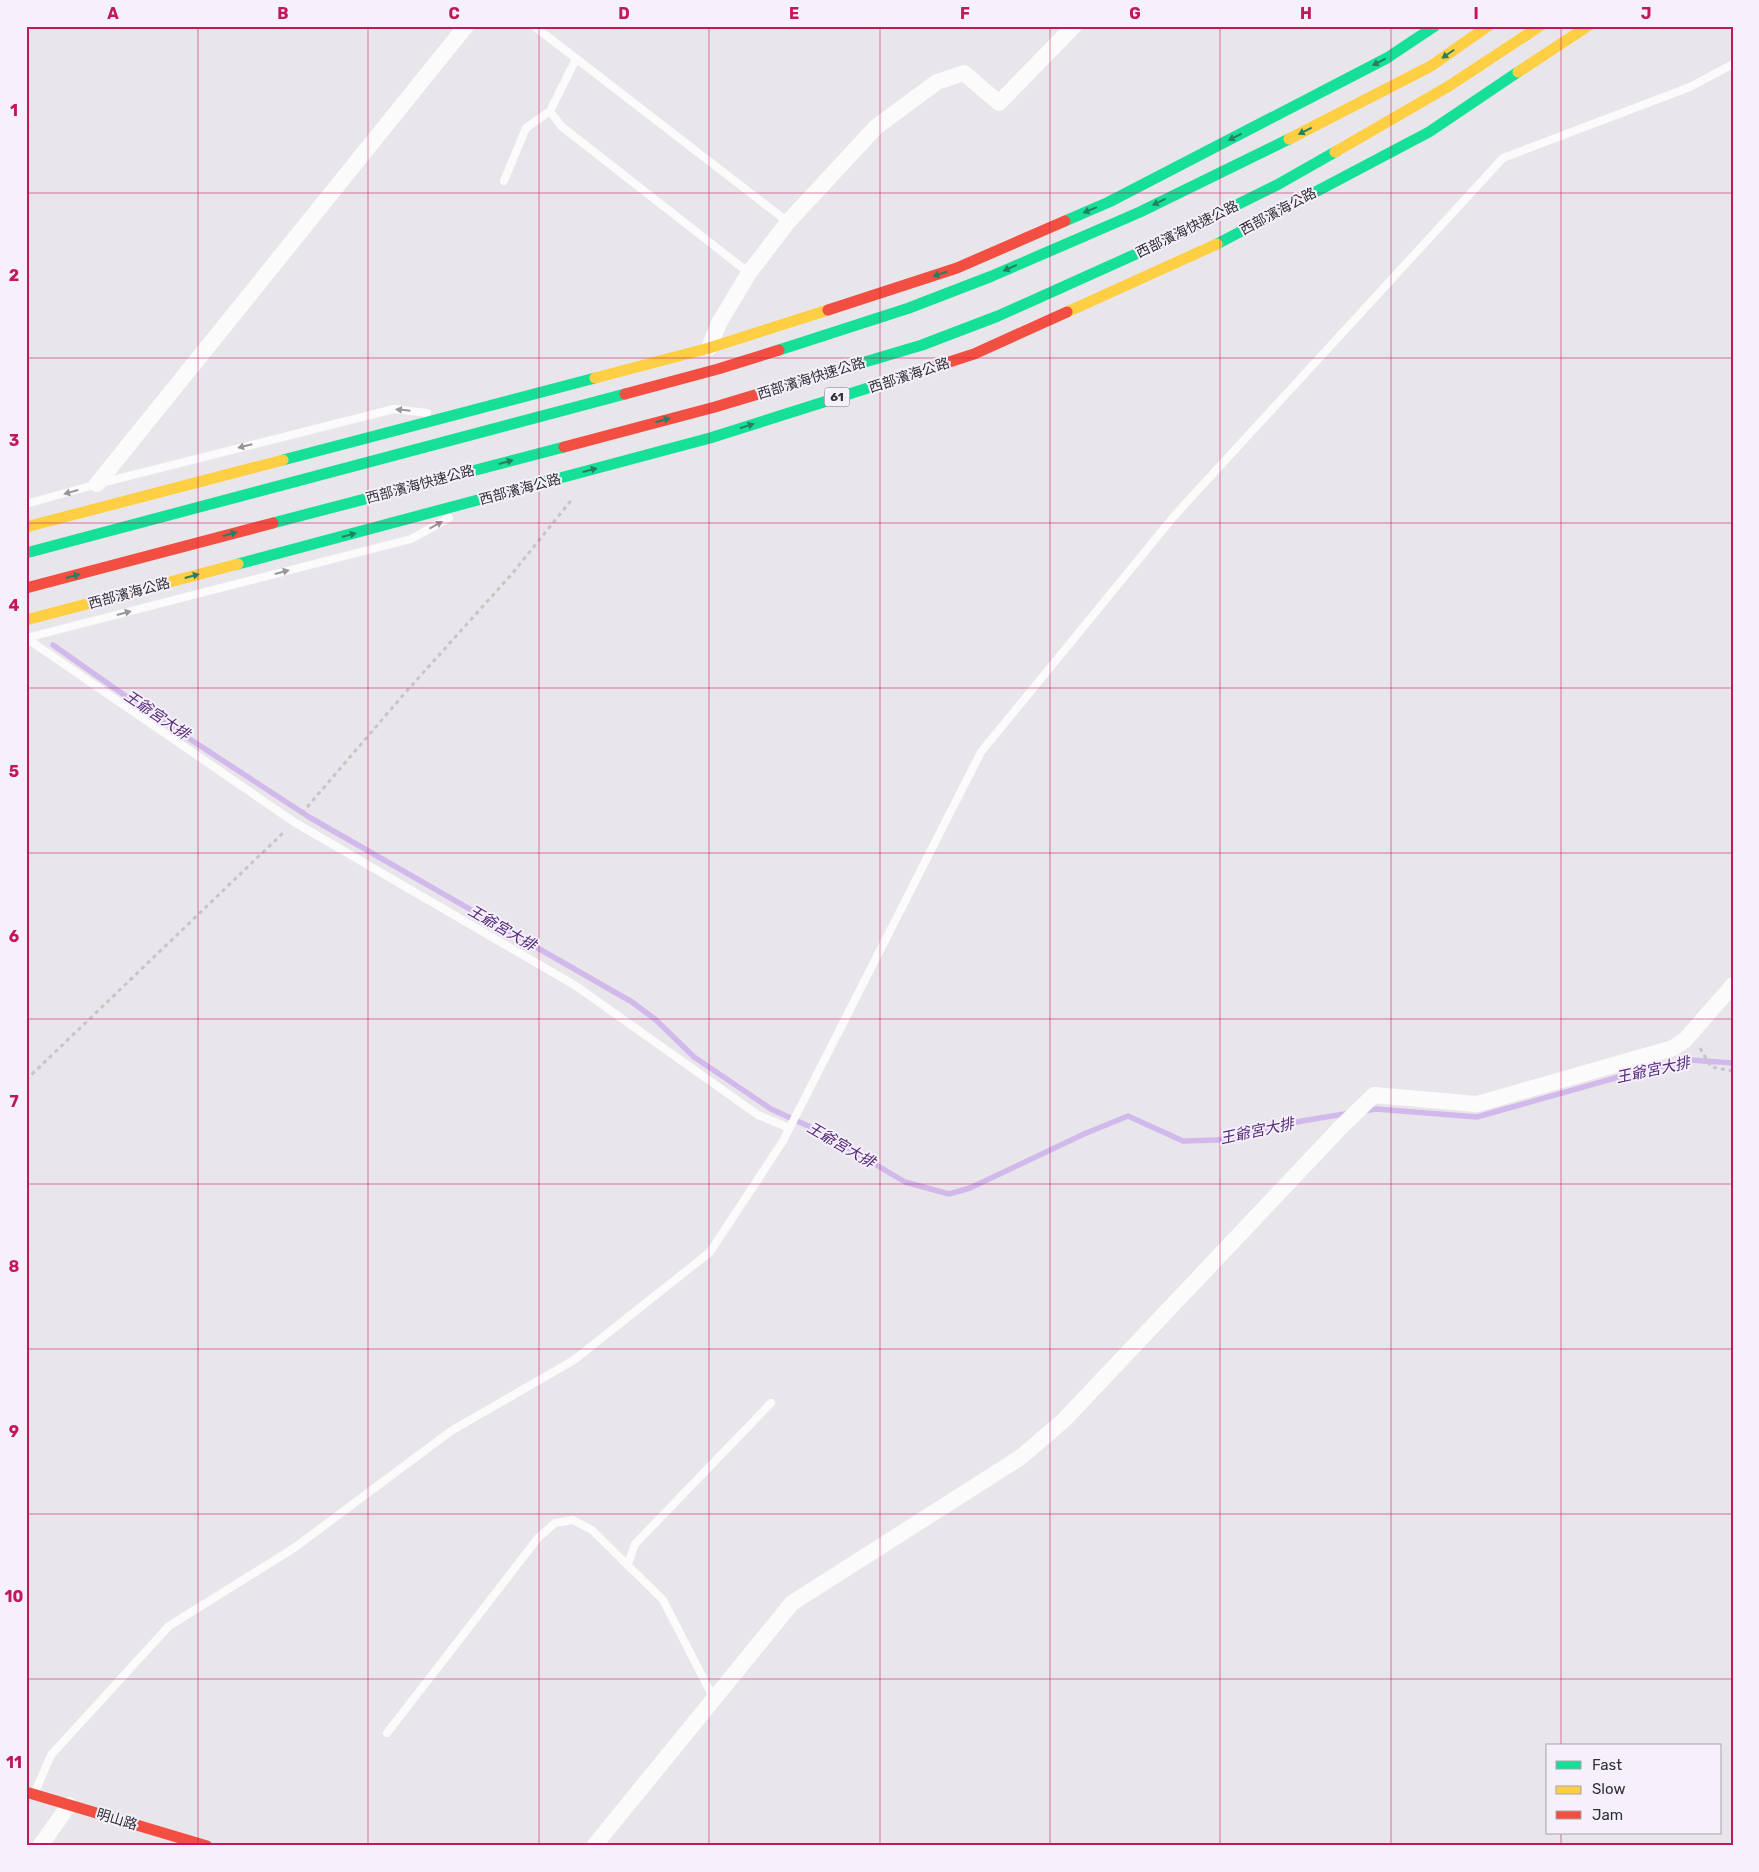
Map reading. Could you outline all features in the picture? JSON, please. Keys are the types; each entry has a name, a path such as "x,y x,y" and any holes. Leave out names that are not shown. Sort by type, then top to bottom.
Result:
{"main road":[{"path":"26,527 709,348 957,268 1109,202 1387,58 1435,26"},
{"path":"26,553 718,369 909,308 992,276 1140,212 1264,152 1431,66 1488,26"},
{"name":"西部濱海快速公路","path":"26,588 714,407 922,345 998,316 1156,245 1277,185 1449,86 1540,26"},
{"name":"西部濱海公路","path":"26,620 710,438 974,354 1207,249 1429,132 1588,26"},
{"name":"明山路","path":"30,1793 207,1846"}],"street":[{"path":"97,484 466,26"},
{"path":"709,348 719,323 749,273 788,222 876,127 937,82 964,73 999,104 1074,26"},
{"path":"594,1846 792,1603 1021,1457 1064,1420 1374,1095 1477,1104 1673,1048 1685,1040 1733,985"},
{"path":"40,1846 69,1805"}],"lane":[{"path":"534,26 788,222"},
{"path":"504,181 526,128 550,111 576,59"},
{"path":"30,1793 51,1756 169,1626 294,1548 451,1431 574,1360 710,1252 790,1127 981,752 1175,515 1503,158 1690,87 1733,64"},
{"path":"550,111 561,126 749,273"},
{"path":"26,504 97,484 394,409 452,415"},
{"path":"26,638 411,539 484,499"},
{"path":"26,638 294,822 576,986 758,1115 790,1127"},
{"path":"628,1564 635,1544 771,1404"},
{"path":"387,1733 538,1538 555,1523 573,1520 592,1530 663,1600 714,1698"}],"path":[{"path":"307,807 404,694 511,575 577,492"},
{"path":"26,1080 294,822"},
{"path":"1699,1045 1711,1067 1733,1072"}],"waterway":[{"name":"王爺宮大排","path":"53,645 147,711 309,817 632,1002 656,1020 694,1057 771,1109 819,1131 905,1182 949,1194 970,1188 1084,1134 1128,1116 1183,1141 1218,1140 1302,1121 1350,1113"},
{"name":"王爺宮大排","path":"1364,1111 1376,1109 1477,1117 1640,1071 1690,1060 1733,1063"}],"traffic: fast":[{"path":"1065,221 1109,202 1387,58 1435,26"},
{"path":"1217,244 1429,132 1518,72"},
{"path":"779,350 909,308 992,276 1140,212 1289,139"},
{"path":"808,379 922,345 998,316 1156,245 1277,185 1335,152"},
{"path":"238,564 710,438 906,376"},
{"path":"283,460 595,378"},
{"path":"26,553 625,394"},
{"path":"273,523 564,447"}],"traffic: slow":[{"path":"1289,139 1431,66 1488,26"},
{"path":"1335,152 1449,86 1540,26"},
{"path":"1518,72 1588,26"},
{"path":"1067,312 1217,244"},
{"path":"595,378 709,348 828,310"},
{"path":"26,527 283,460"},
{"path":"26,620 238,564"}],"traffic: jam":[{"path":"828,310 957,268 1065,221"},
{"path":"906,376 974,354 1067,312"},
{"path":"625,394 718,369 779,350"},
{"path":"564,447 715,407 808,379"},
{"path":"26,588 273,523"},
{"path":"26,1792 207,1846"}]}
